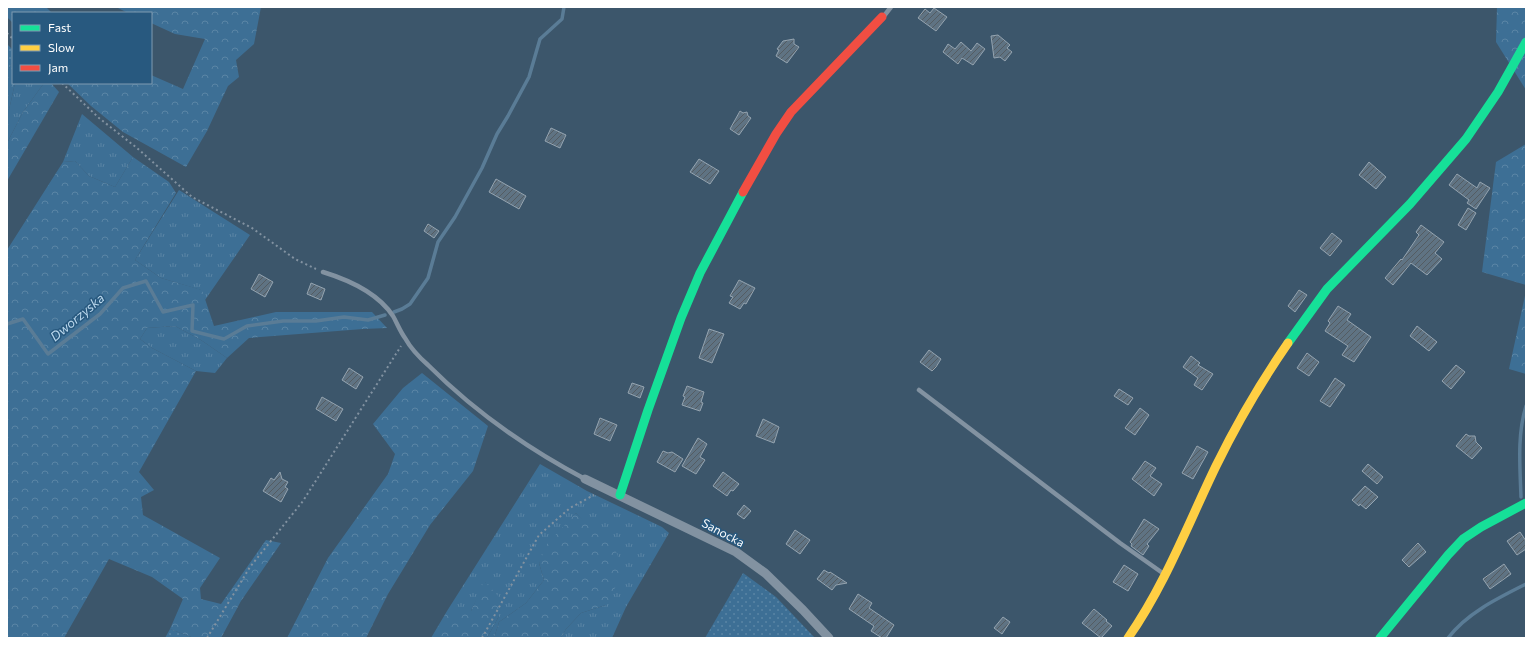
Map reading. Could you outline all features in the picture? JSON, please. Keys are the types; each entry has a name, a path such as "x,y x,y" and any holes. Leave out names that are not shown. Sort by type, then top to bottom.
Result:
{"street":[{"path":"620,495 648,410 681,318 700,273 729,216 776,134 791,112 882,17"},
{"path":"1128,638 1148,607 1165,575 1236,427 1260,384 1328,289 1392,223 1459,147 1482,118 1510,73 1526,42"},
{"name":"Sanocka","path":"585,479 620,495 636,505 736,552 765,573 829,638"},
{"path":"1380,638 1448,555 1464,539 1482,527 1526,504"}],"lane":[{"path":"882,17 891,7"},
{"path":"323,272 367,291 392,315 405,339 427,364 465,399 535,451 550,461 585,479"},
{"path":"919,390 1120,543 1165,575"}],"path":[{"path":"63,84 99,118 137,148 192,197 252,228 295,259 323,272"},
{"path":"207,638 250,567 303,501 405,339"},
{"path":"482,638 539,535 570,508 606,489"}],"green space":[{"path":"7,7 46,7 51,12 12,12 12,22 7,17"},
{"path":"116,7 261,7 254,44 236,60 239,77 228,86 207,131 186,167 123,132 91,106 68,84 152,84 152,75 183,89 205,39 175,34 152,23 152,12 126,12"},
{"path":"1497,7 1526,7 1526,90 1496,42"},
{"path":"7,44 12,49 12,63 7,72"},
{"path":"12,63 12,84 15,84 9,110 7,109 7,72"},
{"path":"15,84 43,84 23,112 7,143 7,109 9,110"},
{"path":"43,84 52,84 59,92 7,181 7,143 23,112"},
{"path":"82,114 133,157 115,187 89,176 75,161 63,162"},
{"path":"1526,144 1526,285 1482,272 1496,162"},
{"path":"133,157 169,182 176,193 135,260 161,278 202,290 214,326 276,312 372,312 387,328 249,338 227,358 201,340 175,326 147,328 140,339 152,348 196,371 139,472 154,490 141,497 143,515 220,558 200,588 201,599 221,604 266,540 281,543 241,601 221,638 194,638 170,629 183,599 152,577 109,559 64,638 7,638 7,250 63,162 75,161 89,176 115,187"},
{"path":"179,190 250,235 205,300 201,290 161,278 135,260"},
{"path":"1526,291 1526,374 1509,369"},
{"path":"175,326 201,340 227,358 215,373 196,371 152,348 140,339 147,328"},
{"path":"422,373 488,426 473,471 430,525 388,594 366,638 287,638 328,558 388,474 395,454 373,424 403,388"},
{"path":"540,464 587,491 662,527 669,533 626,607 612,638 561,638 566,629 581,613 606,605 594,531 576,513 539,563 544,580 526,603 499,622 494,638 487,638 499,616 485,582 471,611 447,611"},
{"path":"576,513 614,547 624,571 606,605 581,613 566,629 561,638 494,638 499,622 526,603 544,580 539,563 547,544"},
{"path":"743,573 776,597 815,638 705,638"},
{"path":"484,581 499,597 499,616 487,638 431,638 447,611 471,611"},
{"path":"170,629 194,638 165,638"}],"building":[{"path":"934,8 947,17 936,31 918,18 925,9 930,13"},
{"path":"998,35 1010,45 1007,48 1012,52 1005,61 1000,57 994,58 991,36"},
{"path":"794,39 794,44 799,47 787,63 776,56 779,50 777,49 783,41"},
{"path":"961,42 971,51 977,43 985,49 973,65 962,58 958,64 943,52 948,44 955,49"},
{"path":"740,111 743,113 747,112 748,116 751,118 739,135 730,129"},
{"path":"551,128 566,135 560,148 545,141"},
{"path":"699,159 719,171 710,184 690,172"},
{"path":"1369,162 1386,177 1376,189 1359,175"},
{"path":"1457,174 1477,188 1480,182 1490,188 1476,209 1467,203 1469,200 1449,185"},
{"path":"496,179 526,196 519,209 489,192"},
{"path":"1468,208 1476,213 1466,230 1458,225"},
{"path":"428,224 439,231 434,238 424,231"},
{"path":"1421,225 1444,242 1435,253 1442,259 1427,275 1411,263 1393,285 1385,278 1401,259 1402,260 1419,235 1416,232"},
{"path":"1332,233 1342,241 1330,256 1320,248"},
{"path":"259,274 273,282 265,297 251,289"},
{"path":"739,280 755,288 746,304 744,303 740,309 729,303 733,297 730,296"},
{"path":"311,283 325,289 321,300 307,294"},
{"path":"1299,290 1307,295 1295,312 1288,306"},
{"path":"1338,306 1351,314 1347,320 1371,337 1354,362 1342,355 1348,346 1325,331 1330,323 1328,321"},
{"path":"1417,326 1437,342 1429,351 1410,336"},
{"path":"709,329 724,334 712,363 699,358"},
{"path":"929,350 941,359 932,371 920,362"},
{"path":"1307,353 1319,362 1309,376 1297,368"},
{"path":"1191,356 1200,363 1198,365 1213,374 1202,390 1194,385 1198,378 1183,367"},
{"path":"1456,365 1465,372 1451,389 1442,381"},
{"path":"349,368 363,377 356,389 342,380"},
{"path":"1335,378 1345,385 1330,407 1320,401"},
{"path":"632,383 644,387 640,398 628,393"},
{"path":"687,386 704,392 701,402 703,403 700,411 682,405 685,397 683,396"},
{"path":"1119,389 1133,398 1128,405 1114,396"},
{"path":"322,397 343,409 336,421 316,409"},
{"path":"1140,408 1149,415 1135,435 1125,428"},
{"path":"600,418 617,425 610,441 594,434"},
{"path":"763,419 779,427 774,443 756,436"},
{"path":"1466,434 1469,436 1475,436 1476,442 1482,448 1472,459 1456,446"},
{"path":"698,438 707,444 700,457 705,460 696,474 682,466"},
{"path":"1197,446 1208,452 1193,479 1182,473"},
{"path":"663,451 668,453 672,452 683,459 675,472 657,462"},
{"path":"1145,461 1156,468 1150,476 1162,484 1154,496 1132,479"},
{"path":"1368,464 1383,477 1377,484 1362,471"},
{"path":"280,472 282,479 288,482 285,487 288,489 281,502 263,491 271,478 274,480"},
{"path":"723,472 739,484 733,491 731,490 727,496 713,486"},
{"path":"1365,486 1378,497 1366,509 1360,504 1359,506 1352,500"},
{"path":"744,505 751,511 744,519 737,514"},
{"path":"1144,519 1159,529 1147,544 1149,546 1143,555 1131,546 1132,544 1130,542"},
{"path":"795,530 810,540 800,554 786,544"},
{"path":"1520,532 1526,541 1526,549 1517,555 1507,541"},
{"path":"1418,543 1426,552 1409,567 1402,560"},
{"path":"1504,564 1511,574 1490,589 1483,579"},
{"path":"1124,565 1138,574 1128,591 1113,582"},
{"path":"824,570 829,573 830,572 847,583 836,585 832,590 817,579"},
{"path":"858,594 872,603 869,608 894,625 886,638 882,638 871,631 874,626 849,609"},
{"path":"1094,609 1112,626 1101,638 1082,623"},
{"path":"1003,617 1010,622 1002,634 994,628"}],"waterway":[{"path":"394,312 410,304 428,278 438,242 455,217 482,168 497,134 529,77 540,39 562,19 564,7"},
{"name":"Dworzyska","path":"7,324 23,319 48,354 100,314 123,288 146,281 163,312 193,305 192,331 224,339 247,326 283,321 316,321 344,317 368,320 385,315"},
{"path":"1521,497 1520,440 1526,406"},
{"path":"1448,638 1464,621 1484,607 1526,584"}],"traffic: fast":[{"path":"1288,343 1327,289 1410,204 1466,139 1498,92 1526,42"},
{"path":"620,495 648,410 681,318 700,273 743,192"},
{"path":"1380,638 1448,555 1463,539 1481,527 1526,503"}],"traffic: slow":[{"path":"1128,638 1165,576 1232,434 1268,373 1288,343"}],"traffic: jam":[{"path":"743,192 776,134 791,112 882,17"}]}
